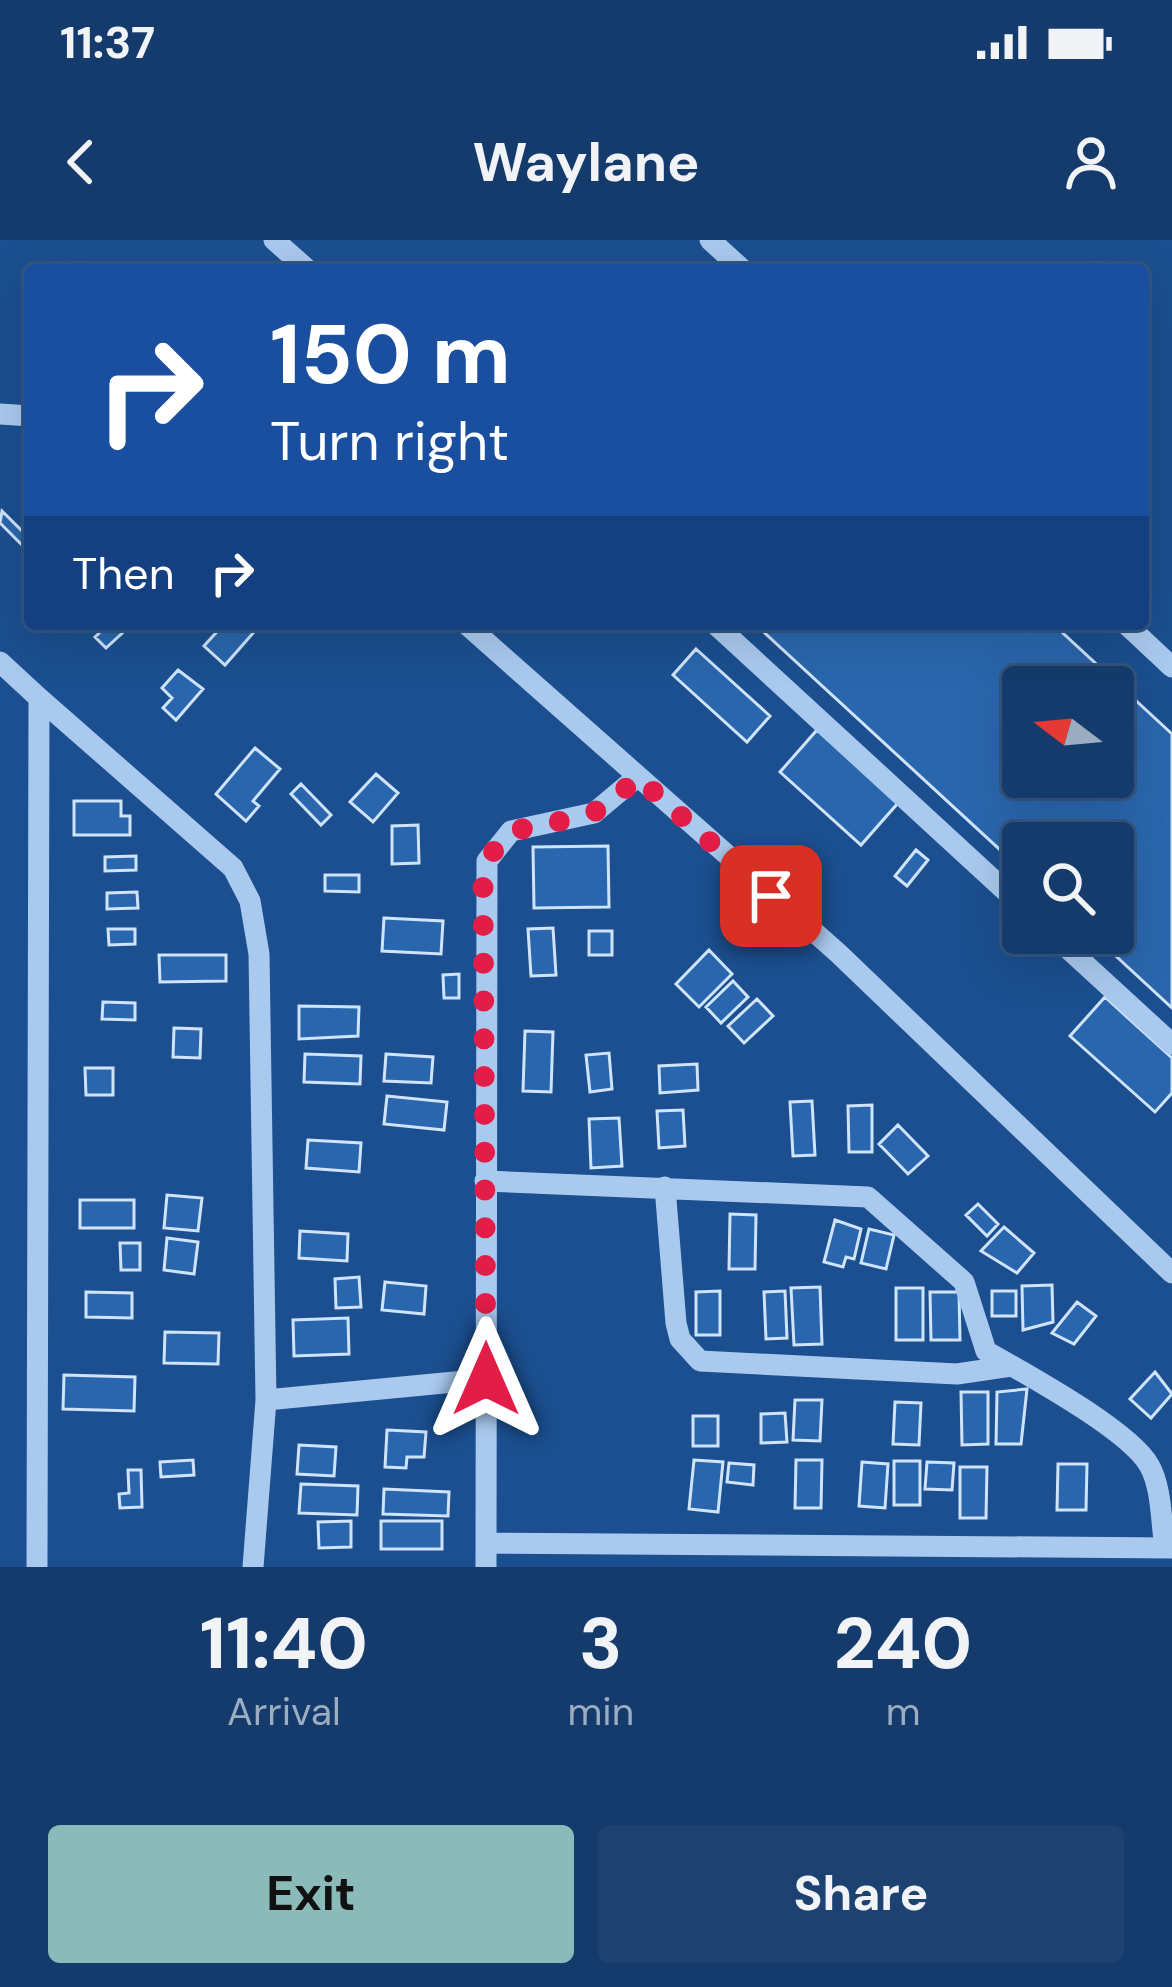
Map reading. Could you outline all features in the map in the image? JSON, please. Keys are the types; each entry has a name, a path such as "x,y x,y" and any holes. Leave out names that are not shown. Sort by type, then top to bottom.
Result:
{"street":[{"path":"274,240 301,264"},
{"path":"710,240 736,264"},
{"path":"473,630 838,953 1172,1273"},
{"path":"722,630 1002,888"},
{"path":"1132,630 1172,667"},
{"path":"0,662 233,868 250,902 259,954 266,1400 253,1567"},
{"path":"37,1567 39,698"},
{"path":"486,1567 487,861 511,831 594,813 637,777"},
{"path":"1074,954 1172,1044"},
{"path":"485,1181 868,1197 964,1282 986,1351 1033,1376 1141,1455 1154,1477 1169,1548 486,1543"},
{"path":"665,1187 676,1323 680,1339 700,1361 958,1374 1011,1366"},
{"path":"266,1400 486,1379"}],"building":[{"path":"2,511 24,533 24,547 0,523"},
{"path":"103,630 126,630 106,648 95,637"},
{"path":"219,630 256,630 225,665 204,646"},
{"path":"762,630 1059,630 1098,666 1002,666 1002,798 1134,798 1134,699 1172,734 1172,1008 1114,954 1134,954 1134,822 1002,822 1002,852"},
{"path":"696,649 770,716 747,742 673,675"},
{"path":"178,670 203,689 176,720 163,708 172,698 162,688"},
{"path":"817,730 898,803 861,845 780,772"},
{"path":"255,748 280,769 253,801 259,806 246,821 216,794"},
{"path":"376,774 398,793 373,822 350,802"},
{"path":"301,784 331,815 321,825 291,794"},
{"path":"74,801 121,801 121,816 130,816 130,835 74,835"},
{"path":"418,825 419,863 392,864 392,826"},
{"path":"608,846 609,907 534,908 533,847"},
{"path":"916,850 928,860 907,886 895,876"},
{"path":"136,856 136,870 105,871 105,857"},
{"path":"325,875 359,875 359,892 325,891"},
{"path":"137,892 138,908 107,909 107,893"},
{"path":"384,918 443,921 441,954 382,951"},
{"path":"553,928 556,975 531,976 528,929"},
{"path":"108,929 135,929 135,944 109,945"},
{"path":"589,931 612,931 612,955 589,955"},
{"path":"709,950 732,974 699,1007 676,984"},
{"path":"159,955 226,955 226,981 160,982"},
{"path":"459,974 459,998 444,998 443,975"},
{"path":"733,981 748,997 721,1023 706,1007"},
{"path":"1105,997 1172,1058 1172,1093 1155,1112 1070,1036"},
{"path":"757,999 773,1016 744,1043 728,1026"},
{"path":"103,1002 135,1003 135,1020 102,1019"},
{"path":"299,1006 359,1007 358,1036 299,1039"},
{"path":"174,1028 201,1029 200,1058 173,1057"},
{"path":"525,1031 553,1032 551,1092 523,1091"},
{"path":"609,1053 612,1089 590,1092 586,1055"},
{"path":"305,1054 361,1056 360,1084 304,1082"},
{"path":"386,1054 433,1057 431,1083 384,1081"},
{"path":"697,1064 698,1090 660,1093 659,1066"},
{"path":"85,1068 113,1068 113,1095 86,1095"},
{"path":"387,1096 447,1102 444,1130 384,1124"},
{"path":"812,1101 815,1155 793,1156 790,1102"},
{"path":"872,1105 872,1152 849,1152 848,1106"},
{"path":"683,1110 685,1146 659,1148 657,1111"},
{"path":"619,1118 622,1166 591,1168 589,1119"},
{"path":"898,1125 928,1156 908,1174 879,1144"},
{"path":"308,1140 361,1143 359,1172 306,1168"},
{"path":"167,1195 202,1198 198,1231 164,1228"},
{"path":"80,1200 134,1200 134,1228 80,1228"},
{"path":"978,1204 998,1224 987,1236 966,1215"},
{"path":"730,1214 756,1215 755,1269 729,1269"},
{"path":"835,1220 861,1229 854,1259 846,1257 843,1267 824,1262"},
{"path":"1004,1227 1034,1253 1017,1273 981,1251"},
{"path":"869,1229 894,1235 886,1269 861,1263"},
{"path":"300,1231 348,1234 347,1261 299,1258"},
{"path":"167,1238 198,1242 194,1274 164,1270"},
{"path":"120,1243 140,1243 140,1270 121,1270"},
{"path":"359,1277 361,1307 336,1308 335,1279"},
{"path":"385,1282 426,1286 424,1314 382,1310"},
{"path":"1052,1285 1053,1322 1023,1330 1022,1286"},
{"path":"820,1287 822,1344 794,1345 791,1288"},
{"path":"896,1288 923,1288 923,1340 896,1340"},
{"path":"720,1291 720,1335 696,1335 696,1292"},
{"path":"785,1291 787,1338 766,1339 764,1292"},
{"path":"992,1291 1016,1291 1016,1316 992,1316"},
{"path":"86,1292 132,1293 132,1318 86,1317"},
{"path":"930,1292 959,1292 960,1340 931,1340"},
{"path":"1077,1302 1096,1316 1074,1344 1052,1333"},
{"path":"348,1318 349,1354 294,1356 293,1320"},
{"path":"165,1332 219,1333 218,1364 164,1363"},
{"path":"1155,1372 1172,1394 1151,1418 1130,1399"},
{"path":"64,1375 135,1377 134,1411 63,1409"},
{"path":"1027,1389 1021,1444 996,1444 997,1392"},
{"path":"961,1392 988,1392 988,1444 962,1445"},
{"path":"795,1400 822,1400 820,1441 793,1440"},
{"path":"895,1402 921,1403 919,1445 893,1444"},
{"path":"785,1413 787,1442 761,1443 761,1414"},
{"path":"693,1416 718,1416 718,1446 693,1446"},
{"path":"387,1430 426,1432 424,1457 407,1457 406,1468 385,1467"},
{"path":"299,1445 336,1447 334,1476 297,1474"},
{"path":"193,1460 194,1475 161,1477 160,1462"},
{"path":"694,1460 723,1462 718,1512 689,1509"},
{"path":"796,1460 822,1460 821,1508 795,1508"},
{"path":"894,1461 920,1461 920,1505 894,1505"},
{"path":"862,1462 888,1464 885,1508 859,1506"},
{"path":"927,1462 954,1463 952,1490 925,1489"},
{"path":"729,1463 754,1465 753,1485 727,1482"},
{"path":"1058,1464 1087,1464 1086,1510 1057,1510"},
{"path":"960,1467 987,1467 986,1518 960,1518"},
{"path":"128,1470 141,1470 142,1507 120,1508 119,1494 129,1493"},
{"path":"301,1484 358,1486 357,1515 299,1513"},
{"path":"384,1489 449,1492 448,1516 383,1514"},
{"path":"351,1521 351,1547 319,1548 318,1522"},
{"path":"381,1521 442,1521 442,1549 381,1549"}],"route":[{"path":"486,1379 483,887 494,846 511,831 594,813 637,777 771,896"}]}
